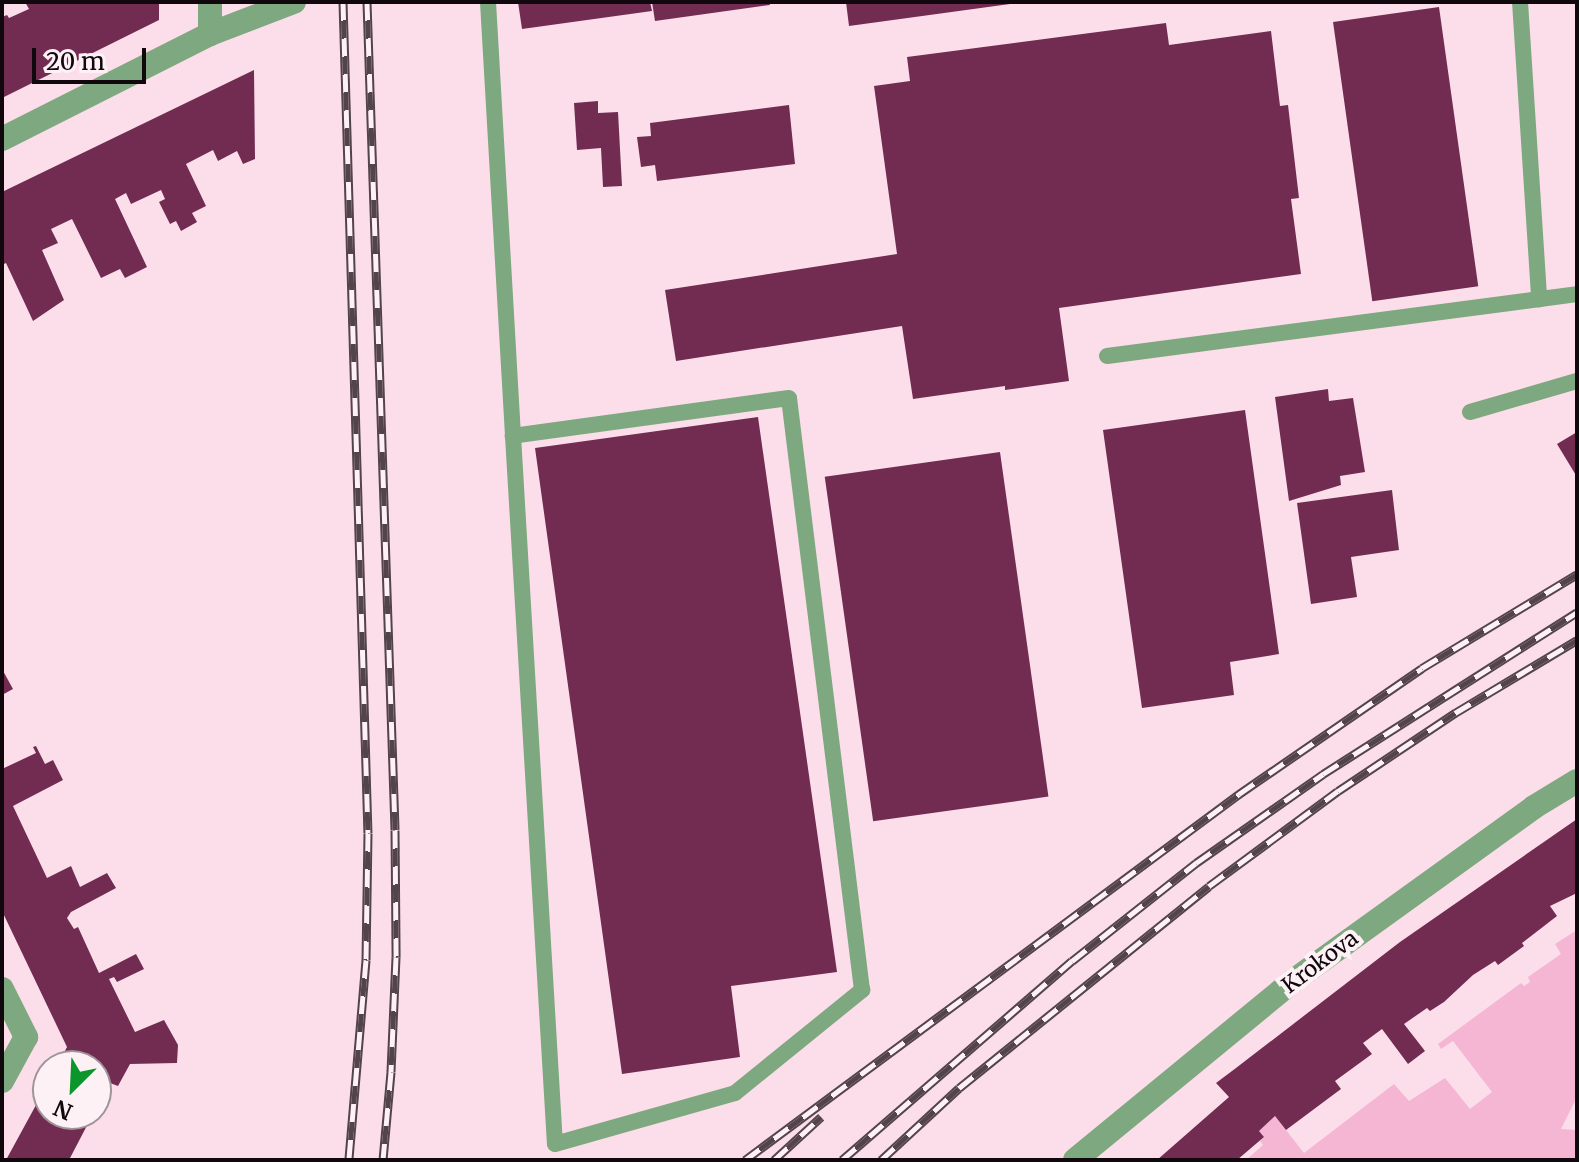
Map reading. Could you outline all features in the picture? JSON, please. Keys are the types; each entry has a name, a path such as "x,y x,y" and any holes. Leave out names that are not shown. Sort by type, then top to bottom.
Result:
{"street":[{"path":"210,2 210,34"},
{"path":"2,139 210,34 294,2"},
{"name":"Krokova","path":"1075,1160 1293,981 1534,807 1577,781"},
{"path":"2,989 26,1037 2,1081"}],"lane":[{"path":"488,2 513,436 555,1144 735,1093 862,990 789,398 513,436"},
{"path":"1520,2 1539,299"},
{"path":"1107,356 1577,294"},
{"path":"1470,412 1577,381"}],"shaded area":[{"path":"1577,930 1577,1097 1561,1129 1577,1130 1577,1160 1246,1160 1263,1145 1260,1141 1264,1137 1259,1131 1275,1116 1304,1153 1394,1084 1409,1101 1445,1078 1470,1109 1492,1092 1453,1041 1441,1049 1438,1044 1521,983 1524,986 1530,982 1528,977 1561,954 1555,944"}],"building":[{"path":"25,2 159,2 159,20 2,98 2,17 7,15 9,18 29,9"},
{"path":"518,2 650,2 652,11 522,29"},
{"path":"652,2 769,2 770,5 655,21"},
{"path":"846,2 1010,2 1010,4 849,26"},
{"path":"1439,7 1478,286 1372,301 1333,22"},
{"path":"1166,23 1169,45 1271,31 1280,106 1288,105 1299,198 1291,199 1301,274 1059,308 1069,381 1005,390 1005,386 913,399 902,326 676,361 665,290 897,254 874,86 910,81 907,57"},
{"path":"254,70 255,159 243,164 237,151 218,161 213,150 186,164 206,206 192,213 197,222 181,231 176,221 170,224 159,202 165,199 161,190 131,204 126,193 115,199 147,267 125,278 120,269 101,278 72,219 51,229 58,243 42,250 64,300 33,321 6,263 2,265 2,192"},
{"path":"598,101 598,113 618,112 622,186 603,187 601,148 577,150 574,103"},
{"path":"789,105 795,164 657,181 655,165 641,167 637,137 651,136 650,123"},
{"path":"1328,389 1329,401 1353,398 1365,472 1340,476 1341,485 1289,501 1275,397"},
{"path":"1245,410 1279,654 1230,662 1234,695 1142,708 1103,430"},
{"path":"758,417 837,972 731,986 740,1057 622,1074 535,448"},
{"path":"1577,432 1577,477 1557,444"},
{"path":"1000,452 1048,797 873,821 825,477"},
{"path":"1392,490 1399,550 1351,557 1357,597 1311,604 1297,503"},
{"path":"2,669 13,689 2,695"},
{"path":"36,746 45,764 53,760 63,780 13,806 47,878 71,866 80,887 107,873 116,888 71,912 67,918 74,929 78,927 99,973 136,954 144,969 117,982 114,977 109,979 135,1032 164,1020 178,1045 177,1063 130,1064 118,1086 112,1084 112,1050 65,1050 67,1047 2,911 2,769 36,753 33,747"},
{"path":"1577,819 1577,893 1550,906 1557,916 1522,943 1524,946 1498,965 1495,961 1473,975 1444,1002 1430,1011 1427,1008 1404,1024 1425,1051 1408,1064 1382,1029 1363,1043 1372,1054 1335,1081 1341,1089 1286,1130 1275,1116 1259,1131 1264,1137 1237,1160 1157,1160 1229,1097 1216,1083 1400,942"},
{"path":"32,1112 32,1130 85,1130 69,1160 6,1160"}],"railway":[{"path":"343,2 368,833 366,960 349,1160"},
{"path":"367,2 395,830 396,957 383,1160"},
{"path":"745,1160 1239,794 1422,668 1577,574"},
{"path":"842,1160 1072,961 1196,863 1323,774 1577,612"},
{"path":"881,1160 959,1088 1209,886 1338,791 1455,713 1577,640"},
{"path":"774,1160 821,1117"}]}
